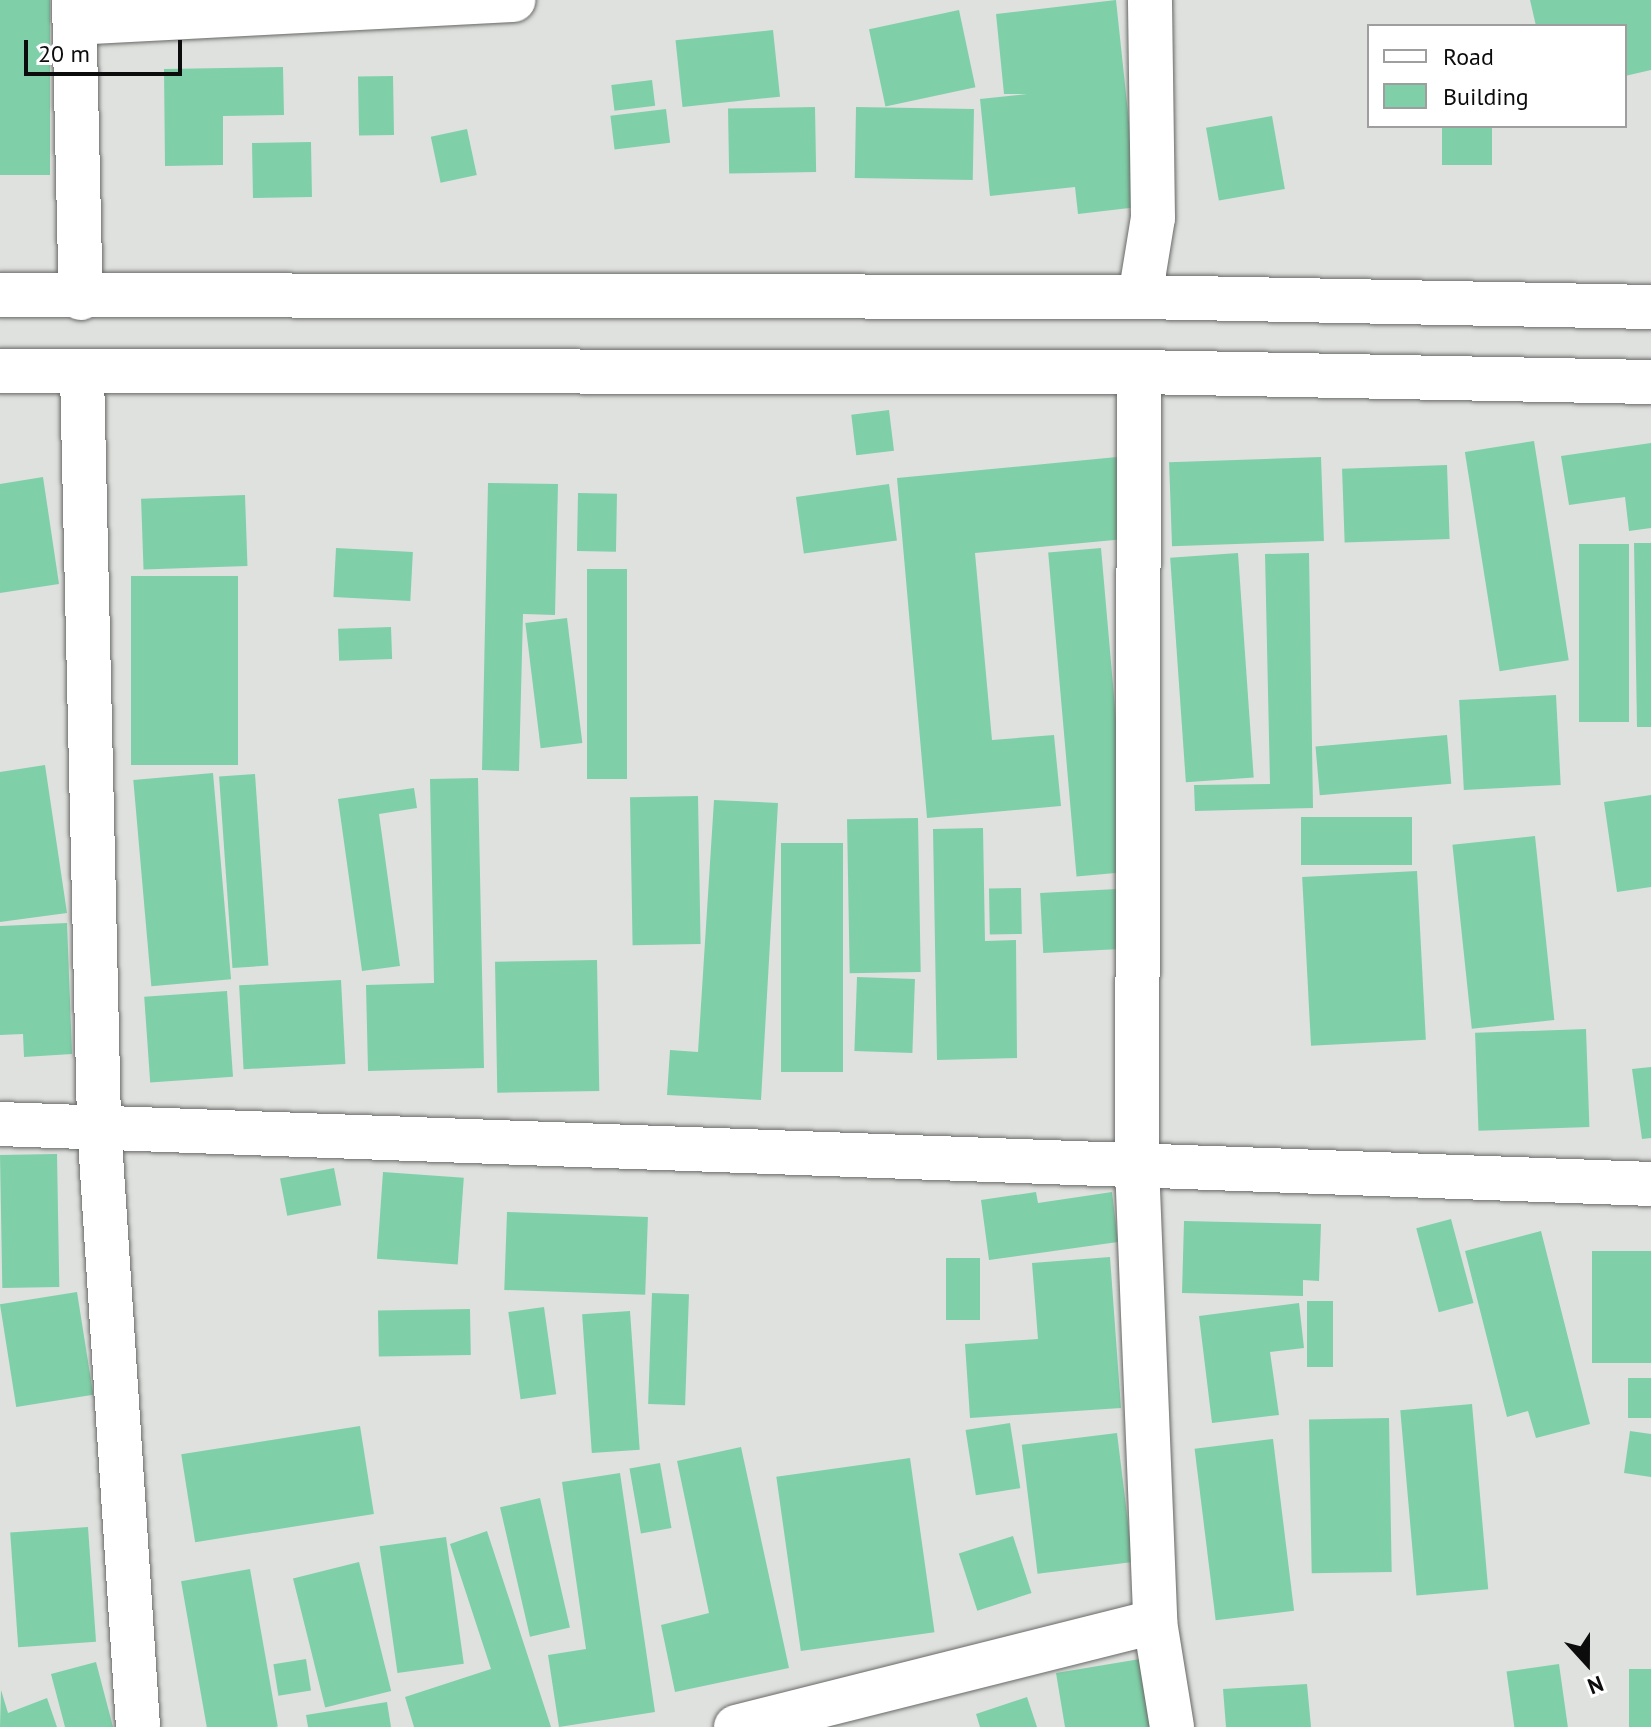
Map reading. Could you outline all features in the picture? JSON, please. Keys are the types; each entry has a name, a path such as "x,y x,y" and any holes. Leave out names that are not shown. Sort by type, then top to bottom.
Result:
{"street":[{"path":"81,298 75,12 513,0"},
{"path":"1140,297 1153,218 1150,0"},
{"path":"0,295 81,298 1140,297 1651,307"},
{"path":"0,371 1139,372 1651,382"},
{"path":"1139,372 1137,1165 1155,1622 1172,1727"},
{"path":"82,373 99,1125 138,1727"},
{"path":"0,1124 99,1125 1651,1184"},
{"path":"736,1727 1155,1622"}],"building":[{"path":"0,0 50,0 50,175 0,175"},
{"path":"1116,0 1138,207 1078,214 1075,187 990,196 980,99 1027,94 1004,94 996,14"},
{"path":"1530,0 1651,0 1651,70 1627,76 1627,24 1536,24"},
{"path":"959,10 975,87 885,106 869,29"},
{"path":"773,30 780,97 683,107 676,40"},
{"path":"283,67 284,115 223,116 223,165 165,166 164,69"},
{"path":"393,76 394,135 359,136 358,77"},
{"path":"652,80 655,106 614,111 611,85"},
{"path":"815,107 816,172 729,174 728,109"},
{"path":"856,107 974,109 973,180 855,178"},
{"path":"666,109 670,143 615,150 610,116"},
{"path":"1272,116 1285,189 1219,201 1206,128"},
{"path":"1442,128 1492,128 1492,165 1442,165"},
{"path":"467,129 477,175 441,183 431,137"},
{"path":"311,142 312,197 253,198 252,143"},
{"path":"889,410 894,451 856,455 851,415"},
{"path":"1534,441 1569,660 1500,671 1465,452"},
{"path":"1651,443 1651,528 1629,531 1625,497 1569,505 1561,456"},
{"path":"1117,457 1125,539 975,553 992,740 1054,735 1061,806 927,818 897,478"},
{"path":"1321,457 1324,541 1172,546 1169,462"},
{"path":"1447,465 1450,539 1345,543 1342,469"},
{"path":"43,477 59,584 0,593 0,484"},
{"path":"488,483 558,484 555,615 523,614 519,771 482,770"},
{"path":"889,484 897,540 804,554 796,497"},
{"path":"578,493 617,494 616,552 577,551"},
{"path":"245,495 247,566 144,570 141,499"},
{"path":"1634,543 1651,543 1651,727 1637,727"},
{"path":"1579,544 1629,544 1629,722 1579,722"},
{"path":"336,548 413,552 410,601 333,597"},
{"path":"1101,548 1129,872 1077,876 1048,553"},
{"path":"1238,553 1254,777 1186,782 1170,558"},
{"path":"1309,553 1313,808 1195,811 1194,785 1270,784 1265,554"},
{"path":"587,569 627,569 627,779 587,779"},
{"path":"131,576 238,576 238,765 131,765"},
{"path":"567,618 582,743 541,748 525,623"},
{"path":"391,627 392,659 339,661 338,629"},
{"path":"1556,695 1561,785 1464,790 1459,700"},
{"path":"1447,735 1451,784 1320,795 1316,747"},
{"path":"45,765 67,913 0,922 0,772"},
{"path":"213,773 231,979 151,986 133,780"},
{"path":"255,774 268,966 232,968 219,777"},
{"path":"478,778 484,1068 368,1071 366,985 434,983 430,779"},
{"path":"414,788 417,808 379,814 400,966 362,971 338,799"},
{"path":"1651,795 1651,887 1617,892 1604,802"},
{"path":"698,796 701,944 633,945 630,797"},
{"path":"714,800 778,803 761,1100 667,1095 670,1050 698,1052"},
{"path":"1301,817 1412,817 1412,865 1301,865"},
{"path":"918,818 921,972 850,973 847,819"},
{"path":"983,828 985,941 1016,940 1017,1058 937,1060 933,829"},
{"path":"1535,836 1554,1020 1472,1029 1452,845"},
{"path":"781,843 843,843 843,1072 781,1072"},
{"path":"1417,871 1426,1040 1311,1046 1302,877"},
{"path":"1021,888 1022,934 990,935 989,889"},
{"path":"1117,889 1120,949 1043,953 1040,893"},
{"path":"67,923 72,1054 24,1057 23,1034 0,1035 0,926"},
{"path":"597,960 599,1091 497,1093 495,962"},
{"path":"857,977 915,979 912,1053 854,1051"},
{"path":"341,980 345,1064 244,1069 239,985"},
{"path":"227,991 233,1077 150,1083 144,997"},
{"path":"1586,1029 1589,1127 1478,1131 1475,1033"},
{"path":"1651,1067 1651,1138 1642,1139 1632,1069"},
{"path":"57,1154 59,1287 2,1288 0,1155"},
{"path":"334,1168 341,1205 287,1216 280,1178"},
{"path":"383,1172 464,1178 458,1264 377,1259"},
{"path":"1036,1192 1038,1203 1112,1192 1118,1242 989,1260 981,1200"},
{"path":"507,1212 648,1217 645,1295 504,1290"},
{"path":"1451,1219 1474,1303 1439,1312 1416,1228"},
{"path":"1184,1221 1321,1224 1319,1281 1303,1280 1303,1296 1182,1293"},
{"path":"1541,1231 1590,1424 1536,1438 1528,1411 1507,1417 1465,1251"},
{"path":"1592,1251 1651,1251 1651,1363 1592,1363"},
{"path":"1110,1257 1121,1408 970,1418 965,1344 1038,1339 1032,1263"},
{"path":"946,1258 980,1258 980,1320 946,1320"},
{"path":"77,1292 93,1395 16,1407 0,1304"},
{"path":"652,1293 689,1294 685,1405 648,1404"},
{"path":"1307,1301 1333,1301 1333,1367 1307,1367"},
{"path":"1299,1303 1304,1348 1270,1352 1279,1415 1212,1423 1199,1316"},
{"path":"544,1307 556,1394 521,1399 508,1312"},
{"path":"470,1309 471,1355 379,1357 378,1311"},
{"path":"630,1311 640,1450 592,1453 582,1314"},
{"path":"1628,1378 1651,1378 1651,1418 1628,1418"},
{"path":"1472,1404 1488,1589 1416,1596 1400,1410"},
{"path":"1389,1418 1392,1572 1312,1573 1309,1419"},
{"path":"1010,1423 1020,1488 976,1495 966,1430"},
{"path":"360,1426 374,1514 195,1542 181,1454"},
{"path":"1630,1431 1651,1434 1651,1477 1624,1473"},
{"path":"1117,1433 1133,1562 1038,1574 1022,1445"},
{"path":"1273,1439 1294,1611 1216,1620 1195,1449"},
{"path":"741,1447 789,1668 675,1692 661,1625 709,1613 677,1461"},
{"path":"910,1458 934,1632 801,1651 776,1477"},
{"path":"660,1463 671,1528 641,1533 629,1468"},
{"path":"620,1473 655,1712 559,1727 548,1655 586,1649 562,1482"},
{"path":"540,1498 570,1628 530,1637 500,1507"},
{"path":"88,1527 96,1642 18,1647 10,1532"},
{"path":"487,1531 551,1727 414,1727 405,1697 491,1669 450,1544"},
{"path":"1013,1536 1032,1593 977,1611 959,1554"},
{"path":"446,1537 464,1664 397,1673 380,1546"},
{"path":"359,1562 391,1691 325,1708 293,1578"},
{"path":"250,1569 278,1727 207,1727 181,1581"},
{"path":"306,1659 311,1691 278,1696 273,1664"},
{"path":"1140,1659 1151,1727 1065,1727 1056,1673"},
{"path":"96,1662 113,1727 65,1727 51,1674"},
{"path":"1559,1664 1568,1727 1514,1727 1507,1671"},
{"path":"1629,1669 1651,1669 1651,1727 1629,1727"},
{"path":"1307,1684 1311,1727 1226,1727 1223,1689"},
{"path":"1,1690 8,1713 47,1698 57,1727 0,1727"},
{"path":"1027,1697 1037,1727 980,1727 976,1714"},
{"path":"387,1702 391,1727 308,1727 306,1715"}]}
